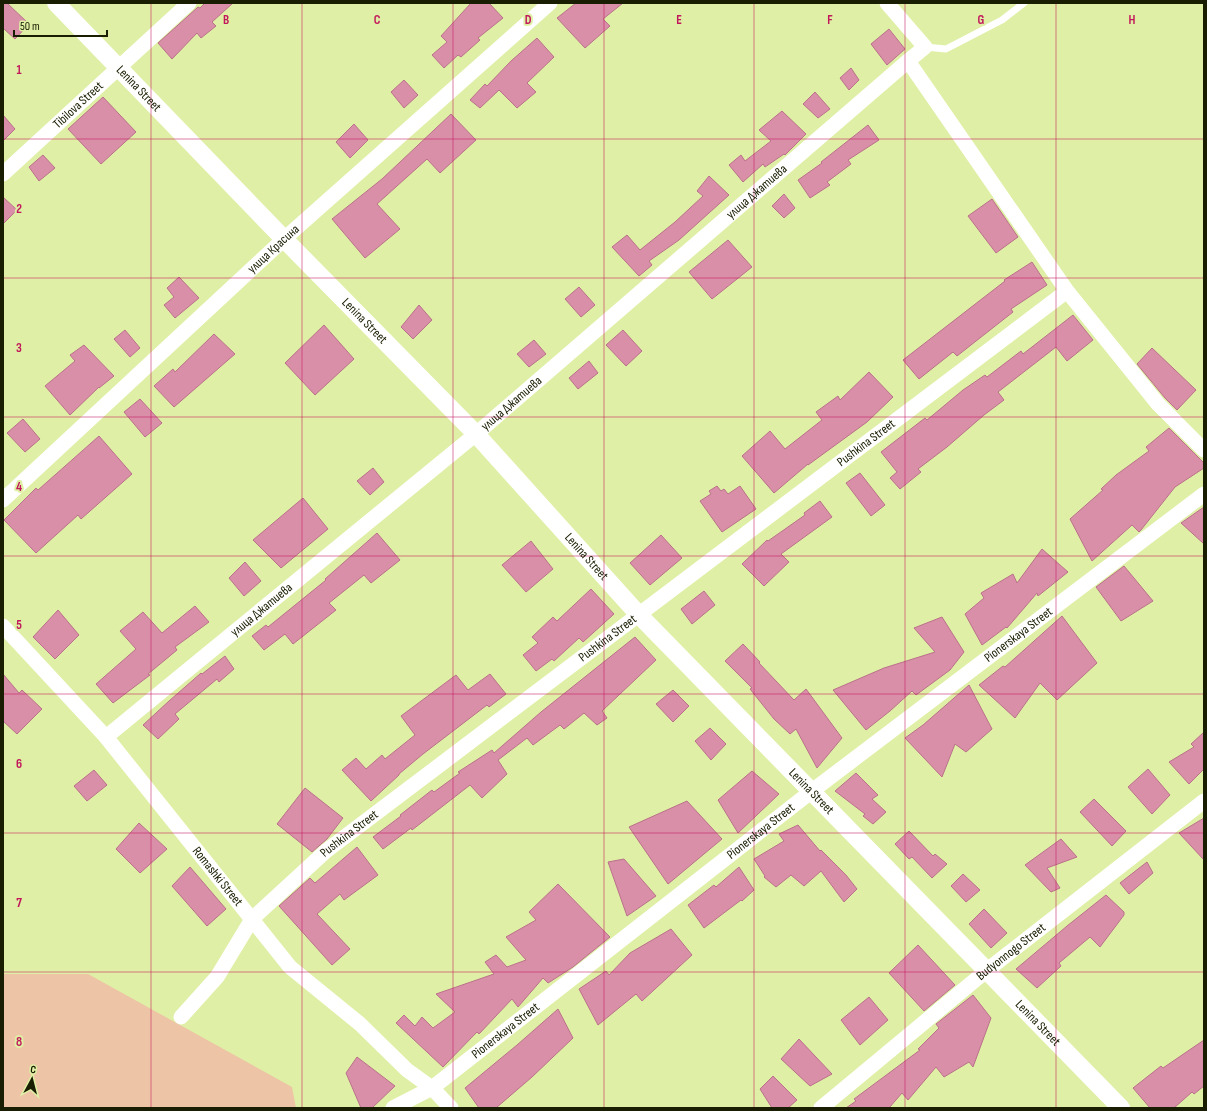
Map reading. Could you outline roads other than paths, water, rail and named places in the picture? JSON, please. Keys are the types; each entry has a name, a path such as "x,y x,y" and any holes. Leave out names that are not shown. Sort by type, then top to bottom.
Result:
{"street":[{"name":"Lenina Street","path":"56,3 284,240 476,434 639,615 1121,1108"},
{"name":"Tibilova Street","path":"3,174 189,3"},
{"name":"улица Красина","path":"3,500 284,240 550,3"},
{"path":"887,3 924,47"},
{"name":"улица Джатиева","path":"106,737 476,434 924,47"},
{"path":"908,62 1067,291 1158,404 1204,450"},
{"name":"Pushkina Street","path":"181,1017 218,976 252,919 326,851 1067,291"},
{"name":"Pionerskaya Street","path":"393,1108 432,1088 812,791 1204,494"},
{"name":"Romashki Street","path":"3,626 106,737 290,967 360,1024 407,1070 432,1088 451,1108"},
{"name":"Budyonnogo Street","path":"821,1108 986,971 1204,801"}],"lane":[{"path":"924,47 946,49 1002,20 1024,3"}]}
